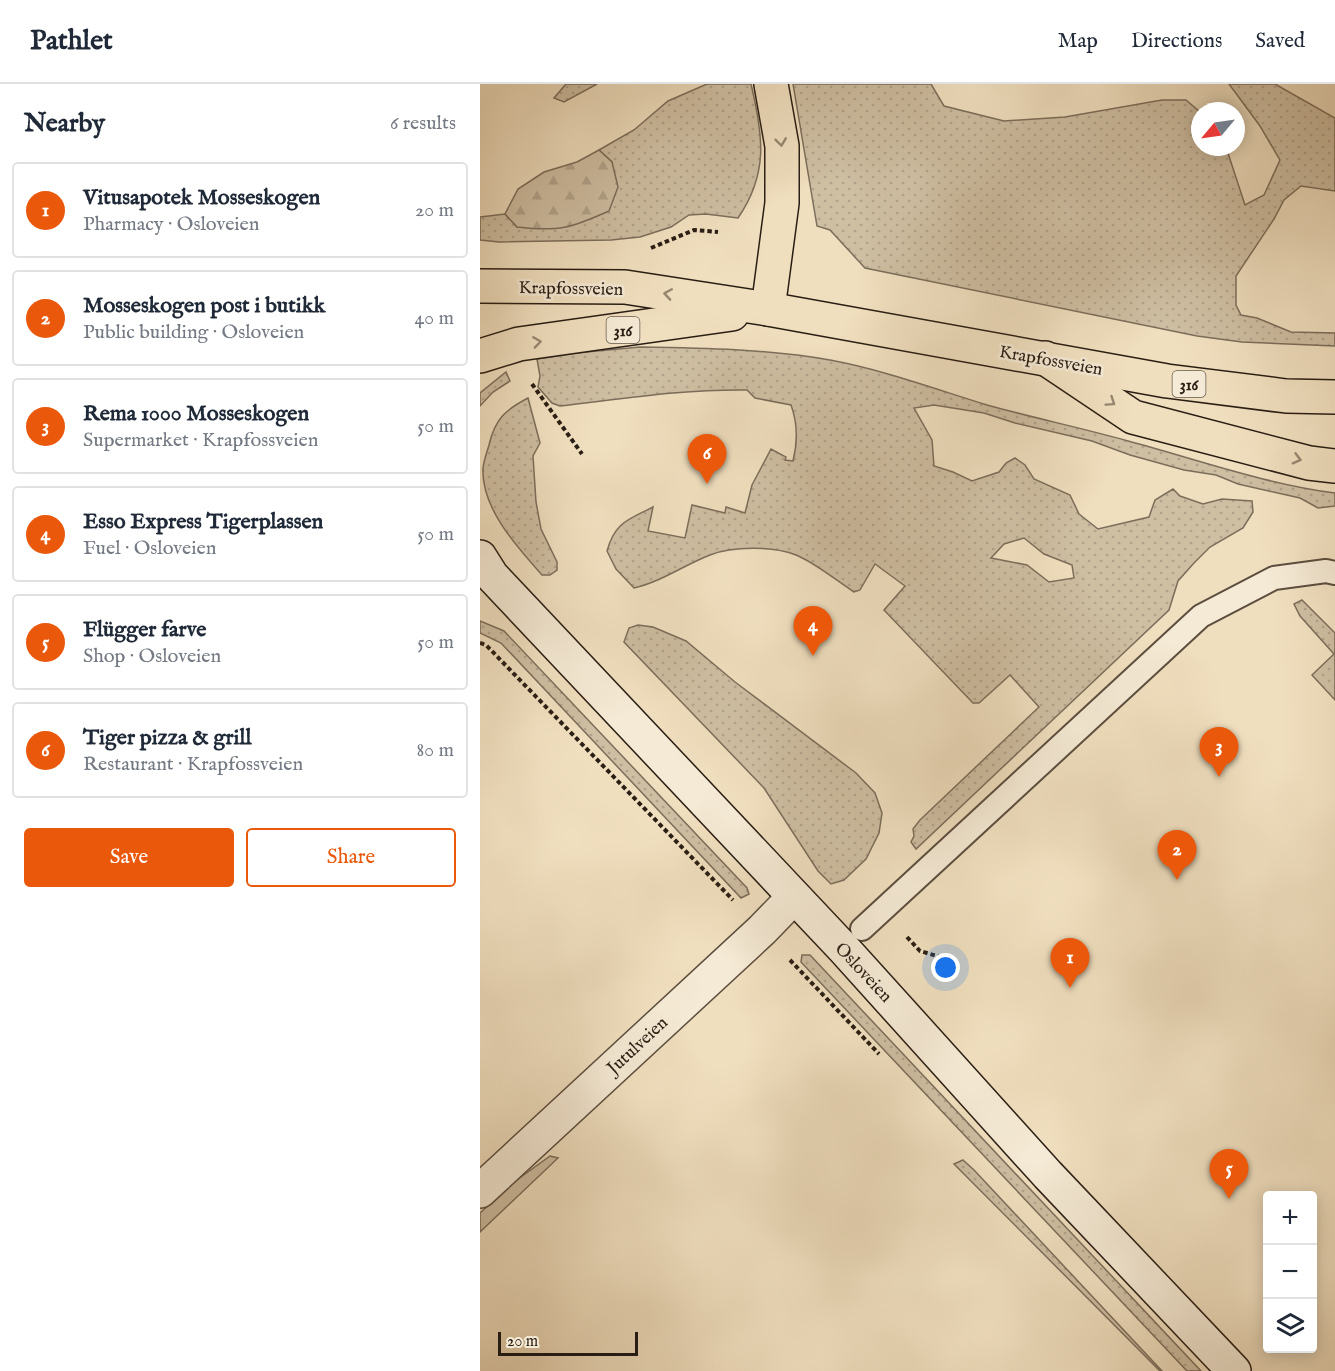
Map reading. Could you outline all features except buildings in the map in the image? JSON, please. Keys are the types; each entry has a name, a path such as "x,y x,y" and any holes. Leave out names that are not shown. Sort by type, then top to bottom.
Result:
{"main road":[{"path":"768,309 782,203 782,146 771,84"},
{"name":"Krapfossveien","path":"480,285 625,287 768,309 1167,381 1286,396 1335,397"},
{"name":"Krapfossveien","path":"480,356 519,344 768,309"},
{"path":"1045,358 1133,417 1309,463 1335,466"}],"street":[{"name":"Osloveien","path":"483,571 843,948 1048,1174 1234,1371"},
{"name":"Jutulveien","path":"480,1191 794,898"}],"lane":[{"path":"862,929 1201,616 1274,578 1326,571 1335,573"}],"path":[{"path":"528,378 582,454"},
{"path":"480,643 486,645 762,930 884,1060"},
{"path":"905,935 920,951 944,958"}],"green space":[{"path":"566,84 597,84 564,102 554,98"},
{"path":"707,84 751,84 761,153 755,185 738,218 706,214 689,215 671,227 640,237 611,240 499,242 480,240 480,217 505,214 517,227 612,162 599,150 634,130 668,101"},
{"path":"793,84 931,84 944,106 1004,121 1065,117 1162,100 1186,100 1191,104 1191,156 1229,156 1245,205 1264,195 1280,160 1245,106 1245,102 1242,102 1229,84 1275,84 1335,118 1335,191 1301,186 1284,200 1236,276 1236,305 1241,315 1257,318 1291,332 1335,333 1335,346 1242,342 1197,336 865,268 830,230 817,226"},
{"path":"599,150 612,162 618,187 609,211 574,225 555,229 517,227 505,214 518,189 544,172 577,162"},
{"path":"640,347 688,348 759,351 850,364 890,374 987,405 1111,436 1283,484 1335,493 1335,506 1318,508 1300,498 1238,484 1216,475 1184,470 1130,455 1092,441 1015,423 984,413 934,405 914,408 932,440 934,466 972,481 999,472 1006,463 1015,458 1025,465 1034,479 1070,495 1079,514 1098,529 1149,517 1155,500 1173,489 1180,496 1203,504 1222,499 1252,501 1253,512 1243,528 1210,547 1178,581 1169,610 916,849 911,842 914,836 913,829 920,820 1039,707 1010,675 979,703 973,703 884,610 905,586 875,564 860,590 854,592 796,555 765,549 730,550 710,555 654,582 634,588 616,569 607,551 618,528 653,507 648,531 685,538 692,505 725,513 726,507 745,513 752,485 771,449 786,457 785,460 793,461 796,446 795,419 791,405 755,398 747,390 676,393 560,406 552,403 538,387 540,376 537,359","holes":["1024,538 1044,554 1072,565 1074,578 1049,582 1027,565 991,558 1004,544"]},
{"path":"506,372 510,381 493,392 480,406 480,393"},
{"path":"528,398 540,443 533,456 536,502 541,529 557,562 557,570 550,575 542,575 502,526 488,498 484,483 483,465 494,428 507,411"},
{"path":"1302,600 1335,633 1335,700 1312,675 1334,654 1300,616 1294,604"},
{"path":"480,621 504,631 747,888 749,894 741,898 501,643 480,633"},
{"path":"638,625 653,627 686,641 735,682 856,773 875,793 882,813 879,833 866,859 844,880 831,884 818,871 764,788 624,642 629,628"},
{"path":"802,955 810,955 1201,1371 1187,1371 801,962"},
{"path":"550,1156 558,1158 480,1232 480,1213 514,1182"},
{"path":"963,1160 974,1170 1162,1371 954,1164"}],"place":[{"name":"Tiger pizza & grill","path":"707,484"},
{"name":"Esso Express Tigerplassen","path":"813,656"},
{"name":"Rema 1000 Mosseskogen","path":"1219,777"},
{"name":"Mosseskogen post i butikk","path":"1177,880"},
{"name":"Vitusapotek Mosseskogen","path":"1070,988"},
{"name":"Flügger farve","path":"1229,1199"}]}
